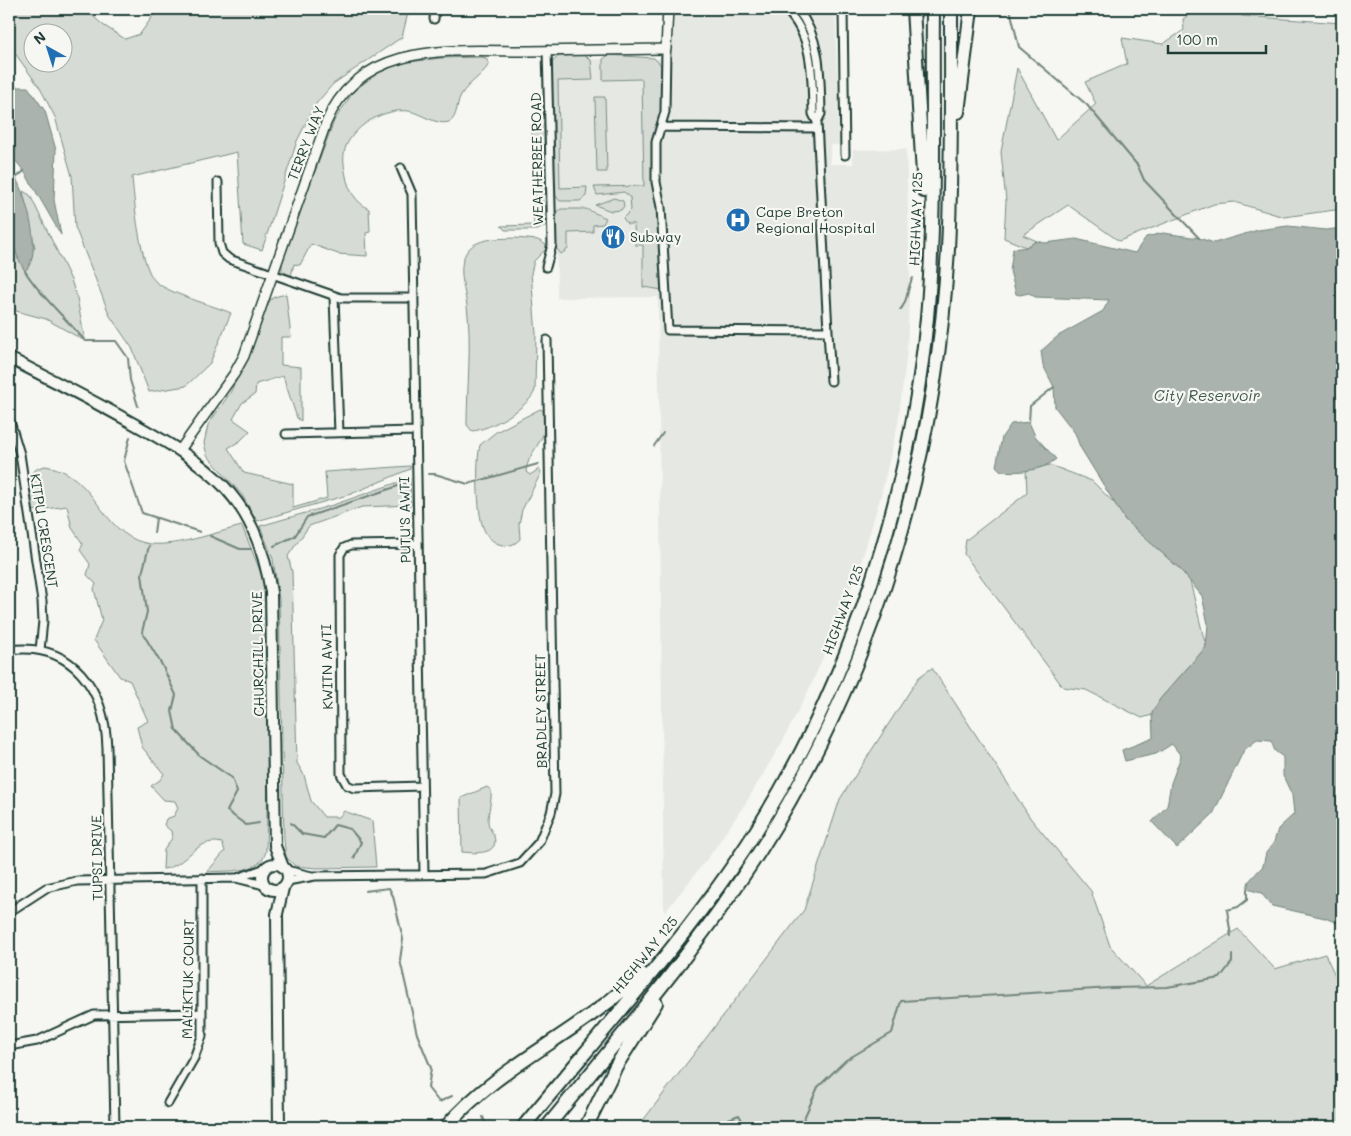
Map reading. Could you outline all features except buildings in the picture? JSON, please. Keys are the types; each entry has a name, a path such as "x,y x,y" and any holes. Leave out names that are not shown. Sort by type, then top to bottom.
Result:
{"highway":[{"path":"913,9 930,275"},
{"name":"HIGHWAY 125","path":"523,1127 690,923 745,848 779,793 817,716 851,638 871,581 896,495 922,358 930,275 933,9"},
{"path":"586,1127 616,1066 699,936 761,849 811,763 851,677 885,590 902,535 918,468 935,372 948,251 951,9"},
{"path":"950,181 966,35 971,9"},
{"path":"446,1127 461,1110 493,1083 618,994 690,923"},
{"path":"547,1127 699,936"}],"main road":[{"name":"CHURCHILL DRIVE","path":"9,358 75,391 180,450 213,474 232,496 251,524 265,561 273,609 275,846 284,868"},
{"name":"CHURCHILL DRIVE","path":"266,868 275,846"},
{"path":"277,914 268,887 262,876 266,868 275,864 284,868 285,885 277,914 279,1127"},
{"path":"268,887 285,885"}],"street":[{"path":"434,9 434,19"},
{"path":"668,9 666,104 656,142 656,186 662,216 668,330 828,331"},
{"path":"785,9 802,31 809,51 813,114 817,125 831,381"},
{"path":"797,9 810,30 819,60 821,114 817,125"},
{"path":"843,9 845,155"},
{"name":"TERRY WAY","path":"180,450 239,365 273,275 326,123 338,100 355,82 385,64 425,52 666,49"},
{"name":"WEATHERBEE ROAD","path":"546,267 552,245 548,50"},
{"path":"661,126 817,125"},
{"name":"PUTU'S AWTI","path":"401,168 412,194 424,874"},
{"path":"218,182 219,243 222,253 232,261 334,296 354,300 414,298"},
{"path":"334,296 339,433"},
{"name":"BRADLEY STREET","path":"284,868 315,876 486,874 520,863 539,842 552,813 555,794 547,340"},
{"name":"KITPU CRESCENT","path":"9,418 20,454 42,600 43,621 40,650"},
{"path":"286,434 416,431"},
{"name":"KWITN AWTI","path":"418,544 351,545 344,548 340,555 341,774 344,782 354,788 422,786"},
{"name":"TUPSI DRIVE","path":"9,650 40,650 61,659 80,673 92,688 103,709 107,727 115,1127"},
{"path":"236,878 266,868"},
{"name":"BRADLEY STREET","path":"285,885 315,876"},
{"name":"MALIKTUK COURT","path":"168,1103 197,1052 202,1036 202,878"},
{"path":"9,912 34,893 56,884 77,881 236,878 268,887"},
{"path":"9,1046 37,1040 87,1017 113,1014 202,1013"}],"shaded area":[{"path":"9,9 85,9 103,25 125,39 140,34 158,9 409,9 402,37 333,84 315,105 297,141 262,250 243,244 237,152 132,177 136,216 142,248 150,274 162,286 231,313 210,363 186,386 149,392 132,348 110,316 75,227 72,176 55,117 40,88 28,72 72,72 72,22 22,22 22,63 9,45"},
{"name":"Cape Breton Regional Hospital","path":"675,9 835,9 839,145 830,145 830,164 853,164 853,150 906,149 910,272 907,351 898,423 881,495 861,562 837,625 811,685 781,744 747,801 708,858 664,913 658,297 557,298 555,60 671,58"},
{"path":"1197,9 1241,9 1242,16 1342,23 1342,209 1284,217 1234,202 1214,204 1119,241 1068,205 1023,235 1037,241 1026,247 1004,238 1006,201 1001,152 1017,68 1056,140 1096,104 1085,82 1127,64 1122,38 1163,44 1184,30 1183,19"},
{"path":"584,55 591,60 593,80 558,81 560,188 587,187 586,196 580,201 560,201 554,194 552,62 559,56"},
{"path":"609,55 654,58 661,65 661,109 652,143 652,184 657,212 663,290 643,287 643,245 635,245 634,224 627,224 623,218 631,210 630,197 624,192 597,195 594,187 644,186 642,79 603,80 603,59"},
{"path":"441,58 486,58 489,64 459,98 454,117 449,122 434,121 409,111 390,112 364,124 346,146 344,161 349,186 357,200 369,209 370,232 366,233 367,256 338,254 311,244 300,265 294,264 291,276 282,271 282,259 334,121 354,91 380,71 401,63"},
{"path":"595,97 605,97 607,172 597,172"},
{"path":"545,124 546,225 538,230 505,230 501,226 534,225 532,125"},
{"path":"23,191 30,195 71,280 77,298 85,341 46,319 16,311 9,291 9,224 13,232 18,260 35,248"},
{"path":"614,198 623,201 624,206 621,210 611,211 595,205"},
{"path":"561,209 586,209 606,218 603,224 593,225 593,232 568,233 568,249 561,254 556,248 555,215"},
{"path":"515,238 538,240 546,245 546,249 534,261 531,273 536,334 535,390 532,397 508,417 488,427 472,431 467,425 469,335 467,306 463,286 463,259 470,248 481,241"},
{"path":"286,294 291,337 281,337 281,365 301,367 301,421 297,418 283,376 256,384 255,394 242,403 233,419 250,431 240,441 228,448 244,473 293,484 293,508 327,498 325,472 410,466 410,469 351,494 257,521 242,495 207,455 204,443 208,425 230,393 248,357 267,303 274,297"},
{"path":"540,409 544,411 545,429 531,456 526,472 530,475 539,469 541,473 522,510 519,524 520,539 512,545 502,545 496,543 488,536 481,520 478,486 480,445 496,432"},
{"path":"1050,465 1092,481 1117,506 1125,520 1180,569 1190,581 1206,647 1160,699 1152,715 1142,718 1086,690 1063,687 964,554 966,540 1027,493 1026,470"},
{"path":"45,466 62,471 75,479 87,490 117,528 130,537 145,543 168,544 181,542 242,526 263,578 266,606 268,777 266,851 263,859 250,868 207,872 225,851 222,843 213,842 198,848 179,863 163,869 164,850 172,838 171,831 164,825 166,819 174,816 178,808 175,801 164,800 151,786 160,780 164,774 142,747 137,727 148,721 130,681 120,677 94,640 102,620 94,589 96,584 87,575 90,564 80,550 83,544 72,528 67,506 32,511 29,475 38,468"},
{"path":"410,478 411,505 362,507 309,526 288,556 292,572 297,763 304,775 311,801 324,817 339,817 344,811 372,821 376,867 317,868 295,866 286,857 284,841 279,599 273,559 260,526 333,505"},
{"path":"932,668 1031,819 1091,891 1110,946 1146,986 1238,929 1275,969 1325,954 1342,990 1342,1127 638,1127 804,910 840,799 919,677"},
{"path":"487,787 491,790 488,821 495,842 493,847 484,852 462,852 461,798"}],"water":[{"path":"9,75 17,87 28,87 45,111 56,150 54,200 61,235 24,171 9,153"},
{"path":"16,178 28,212 33,239 33,252 30,263 25,271 19,261 12,239 9,182"},
{"name":"City Reservoir","path":"1288,226 1326,230 1342,228 1342,925 1325,918 1272,906 1261,893 1247,889 1249,881 1263,866 1266,853 1274,842 1278,829 1294,814 1292,795 1283,776 1283,757 1275,751 1271,741 1257,740 1244,750 1213,814 1177,848 1152,822 1167,806 1171,783 1181,756 1172,744 1156,754 1125,761 1122,750 1153,738 1152,713 1160,699 1206,647 1208,624 1202,596 1180,569 1125,520 1080,447 1075,433 1055,407 1054,387 1043,365 1041,351 1058,336 1103,311 1109,300 1035,297 1029,293 1016,294 1010,271 1013,249 1026,247 1037,241 1045,243 1076,239 1135,253 1146,237 1163,233 1199,238 1214,243 1258,230"},
{"path":"1029,422 1035,436 1056,459 1037,469 1015,472 1001,471 996,466 1002,437 1011,424"}],"waterway":[{"path":"1010,9 1019,47 1087,105 1138,166 1144,180 1199,238"},
{"path":"16,178 24,171"},
{"path":"25,271 46,298 85,341 116,341 128,358 130,380 138,406"},
{"path":"900,310 905,303 913,278"},
{"path":"1029,422 1030,406 1054,387"},
{"path":"654,446 663,433"},
{"path":"130,437 124,461 142,513 200,532"},
{"path":"428,474 435,474 468,484 538,464"},
{"path":"274,546 295,536 307,517 407,483"},
{"path":"154,533 156,518"},
{"path":"210,536 240,549 251,549"},
{"path":"149,546 142,574 147,612 142,632 162,665 176,695 172,711 176,730 200,756 232,778 237,792 227,811 246,825 259,823"},
{"path":"291,823 302,834 324,838 335,825 350,829 361,842 354,858"},
{"path":"365,891 389,888 393,896 403,939 400,960 417,1034 431,1068 428,1088 439,1102 452,1096"},
{"path":"1231,936 1227,910 1238,907 1247,900 1247,889"},
{"path":"800,1127 818,1087 846,1060 892,1033 901,1001 1112,988 1167,987 1220,978 1232,962 1232,955"},
{"path":"707,1127 739,1115 746,1127"},
{"path":"483,1117 487,1127"}],"place":[{"name":"Cape Breton Regional Hospital","path":"738,220"},
{"name":"Subway","path":"613,237"}]}
